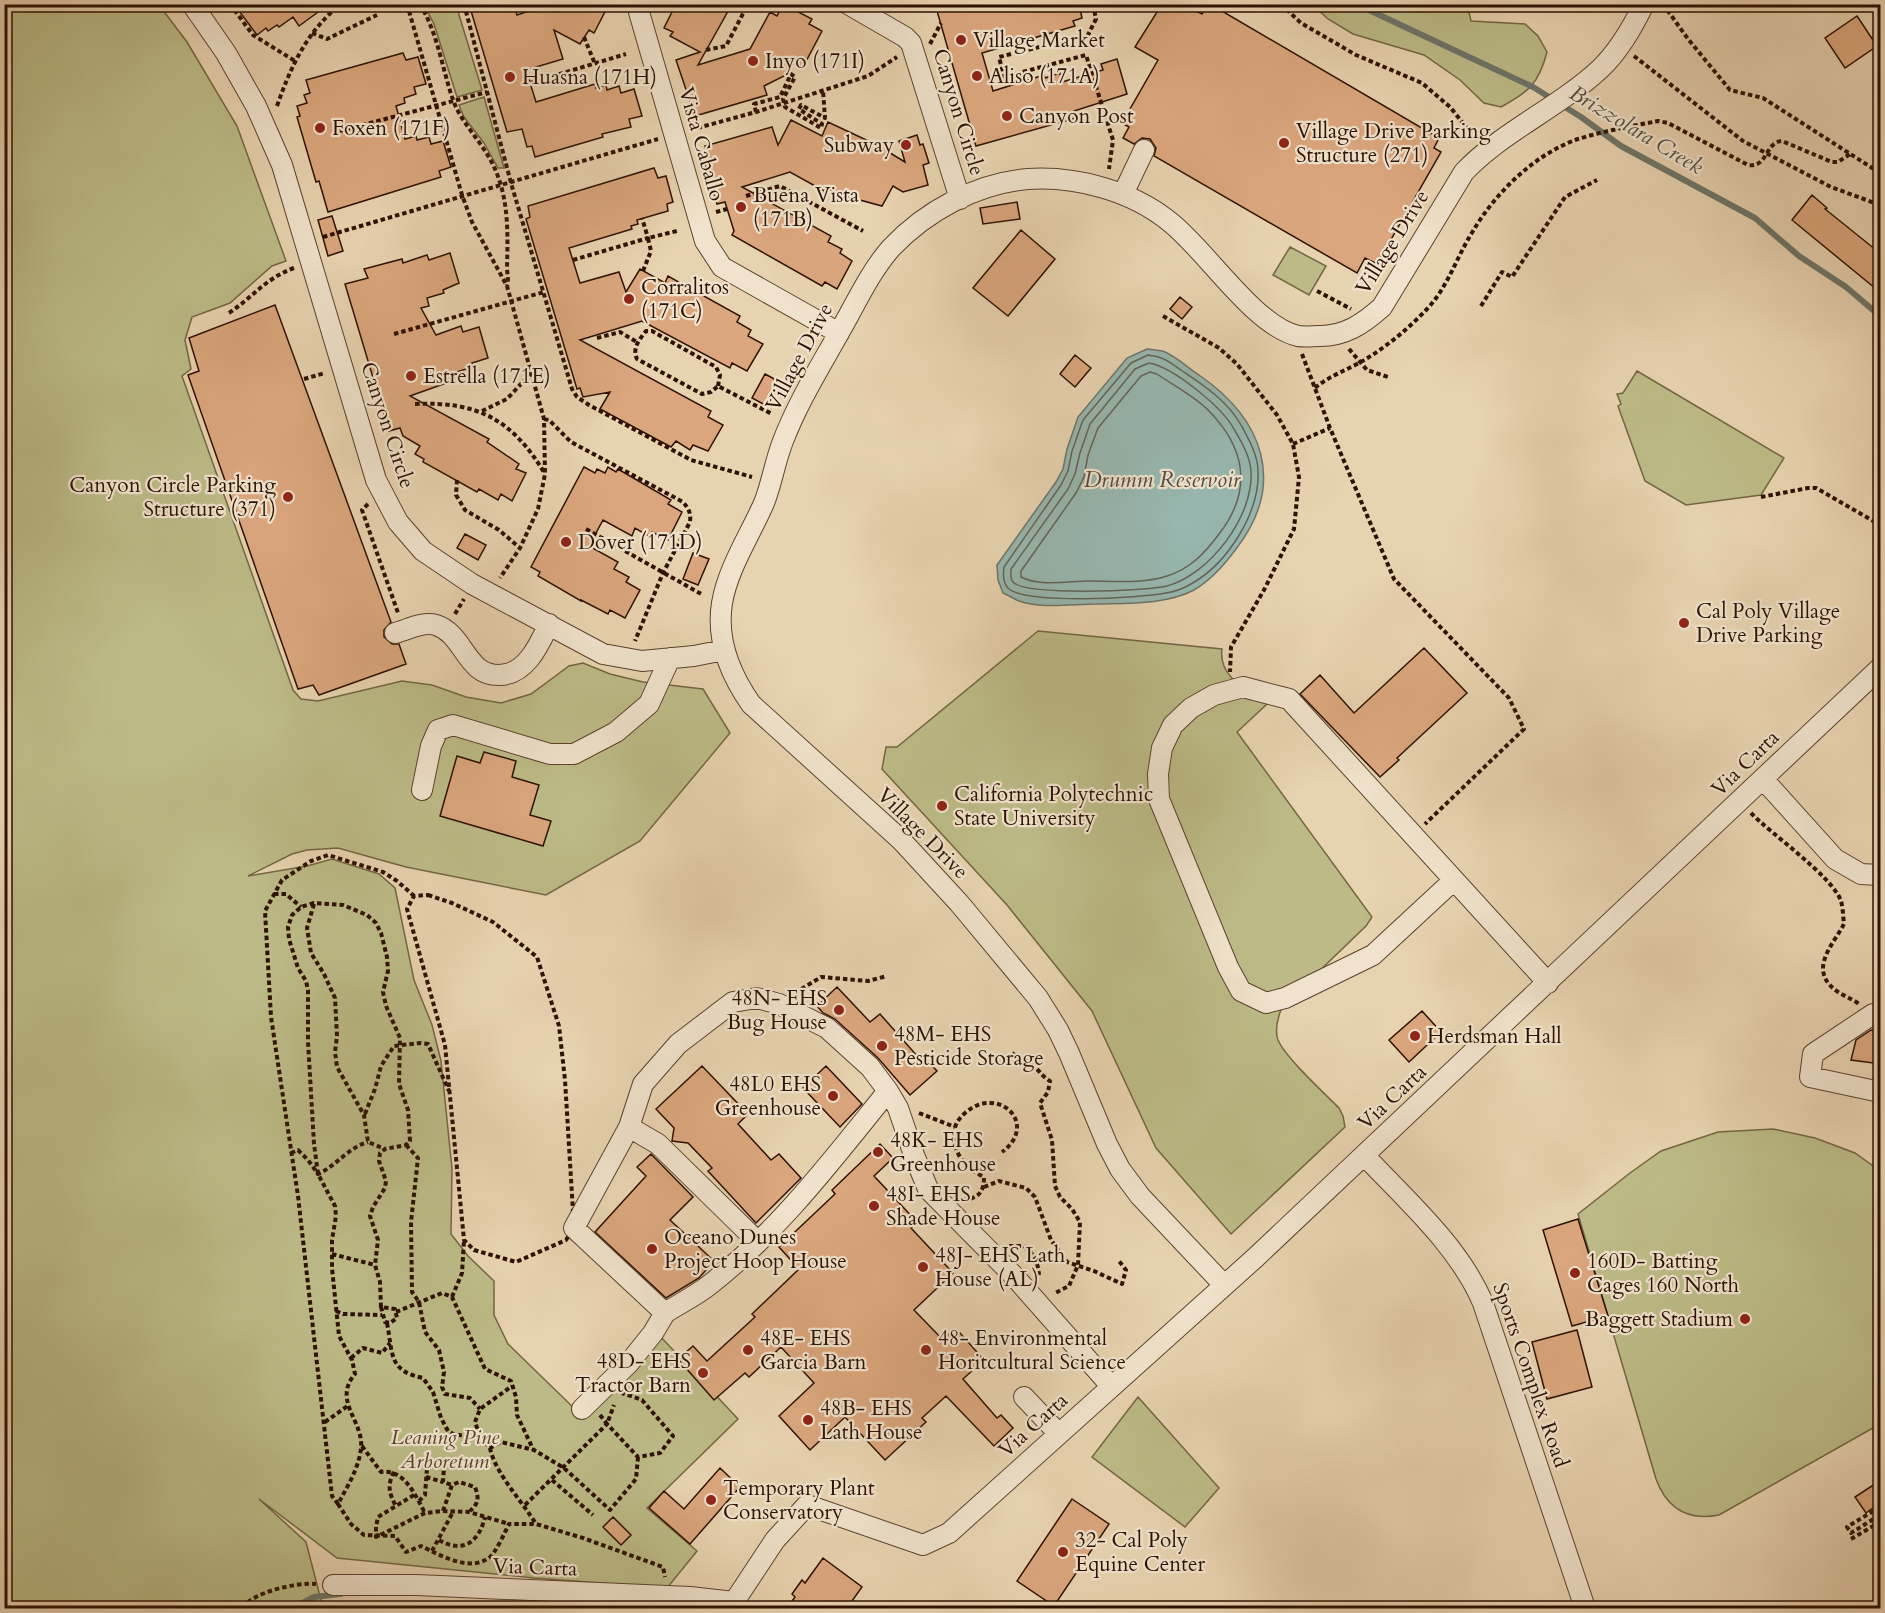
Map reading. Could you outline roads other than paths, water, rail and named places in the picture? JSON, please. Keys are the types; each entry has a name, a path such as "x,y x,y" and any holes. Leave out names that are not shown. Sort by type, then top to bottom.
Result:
{"street":[{"name":"Canyon Circle","path":"192,4 226,53 256,106 282,165 376,480 398,522 423,551 472,584 603,654 642,661 724,650"},
{"name":"Vista Caballo","path":"640,4 639,12 705,241 722,267 839,333"},
{"name":"Canyon Circle","path":"848,4 905,37 911,43 960,199"},
{"name":"Village Drive","path":"1224,1285 1140,1196 1120,1169 1058,1030 1038,999 959,903 901,840 751,704 739,688 724,650 721,624 723,602 729,579 767,496 790,423 868,280 890,250 934,213 978,190 1003,183 1028,179 1084,182 1123,194 1151,208 1170,221 1187,236 1255,310 1278,328 1299,336 1329,336 1349,331 1366,321 1382,307 1464,172 1482,154 1581,85 1601,68 1621,46 1644,4"},
{"path":"1123,194 1144,150"},
{"path":"399,632 434,624 450,632 478,668 490,675 504,675 517,670 526,663 539,645 549,624"},
{"path":"422,790 431,746 438,730 453,725 550,754 574,754 616,732 649,704 670,658"},
{"name":"Via Carta","path":"333,1585 668,1596 734,1602 775,1540 807,1505 923,1545 949,1533 1224,1285 1881,668"},
{"path":"1454,880 1373,956 1285,998 1266,1003 1241,991 1228,967 1159,799 1158,774 1162,748 1173,725 1191,708 1228,690 1243,687 1289,699 1548,983"},
{"path":"1763,780 1835,859 1861,874 1881,875"},
{"path":"665,1313 574,1228 629,1127 643,1084 678,1044 733,1002 757,998 779,1004 827,1028 870,1067 893,1099 928,1189 1014,1276 1111,1386"},
{"path":"1877,1014 1814,1054 1810,1077 1881,1092"},
{"path":"582,1409 629,1363 654,1334 665,1313 707,1286 758,1242 893,1099"},
{"path":"629,1127 658,1144 758,1242"},
{"name":"Sports Complex Road","path":"1364,1155 1460,1259 1474,1280 1585,1608"},
{"path":"1024,1397 1059,1434"}],"water":[{"name":"Drumm Reservoir","path":"1147,349 1169,354 1221,392 1239,411 1252,432 1261,454 1264,477 1261,500 1252,524 1232,555 1212,577 1183,595 1159,601 1133,603 1047,605 1019,601 1003,593 998,580 997,565 1056,482 1063,469 1078,417 1127,358"}],"waterway":[{"name":"Brizzolara Creek","path":"1356,4 1533,87 1581,117 1621,146 1755,218 1799,256 1846,287 1880,316"},
{"path":"293,1608 314,1597 341,1594"},
{"path":"557,1599 583,1608"}],"place":[{"name":"Village Market","path":"961,40"},
{"name":"Inyo (171I)","path":"753,61"},
{"name":"Aliso (171A)","path":"977,76"},
{"name":"Huasna (171H)","path":"510,77"},
{"name":"Canyon Post","path":"1007,116"},
{"name":"Foxen (171F)","path":"320,128"},
{"name":"Village Drive Parking Structure (271)","path":"1284,143"},
{"name":"Subway","path":"906,145"},
{"name":"Buena Vista (171B)","path":"741,207"},
{"name":"Corralitos (171C)","path":"629,299"},
{"name":"Estrella (171E)","path":"411,376"},
{"name":"Canyon Circle Parking Structure (371)","path":"288,497"},
{"name":"Dover (171D)","path":"566,542"},
{"name":"Cal Poly Village Drive Parking","path":"1684,623"},
{"name":"California Polytechnic State University","path":"942,806"},
{"name":"48N- EHS Bug House","path":"839,1010"},
{"name":"Herdsman Hall","path":"1415,1036"},
{"name":"48M- EHS Pesticide Storage","path":"882,1046"},
{"name":"48L0 EHS Greenhouse","path":"833,1096"},
{"name":"48K- EHS Greenhouse","path":"878,1152"},
{"name":"48I- EHS Shade House","path":"874,1206"},
{"name":"Oceano Dunes Project Hoop House","path":"652,1249"},
{"name":"48J- EHS Lath House (AL)","path":"923,1267"},
{"name":"160D- Batting Cages 160 North","path":"1575,1273"},
{"name":"Baggett Stadium","path":"1745,1319"},
{"name":"48E- EHS Garcia Barn","path":"748,1350"},
{"name":"48- Environmental Horitcultural Science","path":"926,1350"},
{"name":"48D- EHS Tractor Barn","path":"703,1373"},
{"name":"48B- EHS Lath House","path":"808,1420"},
{"name":"Temporary Plant Conservatory","path":"711,1500"},
{"name":"32- Cal Poly Equine Center","path":"1063,1552"}],"park label":[{"name":"Leaning Pine Arboretum","path":"445,1449"}]}
